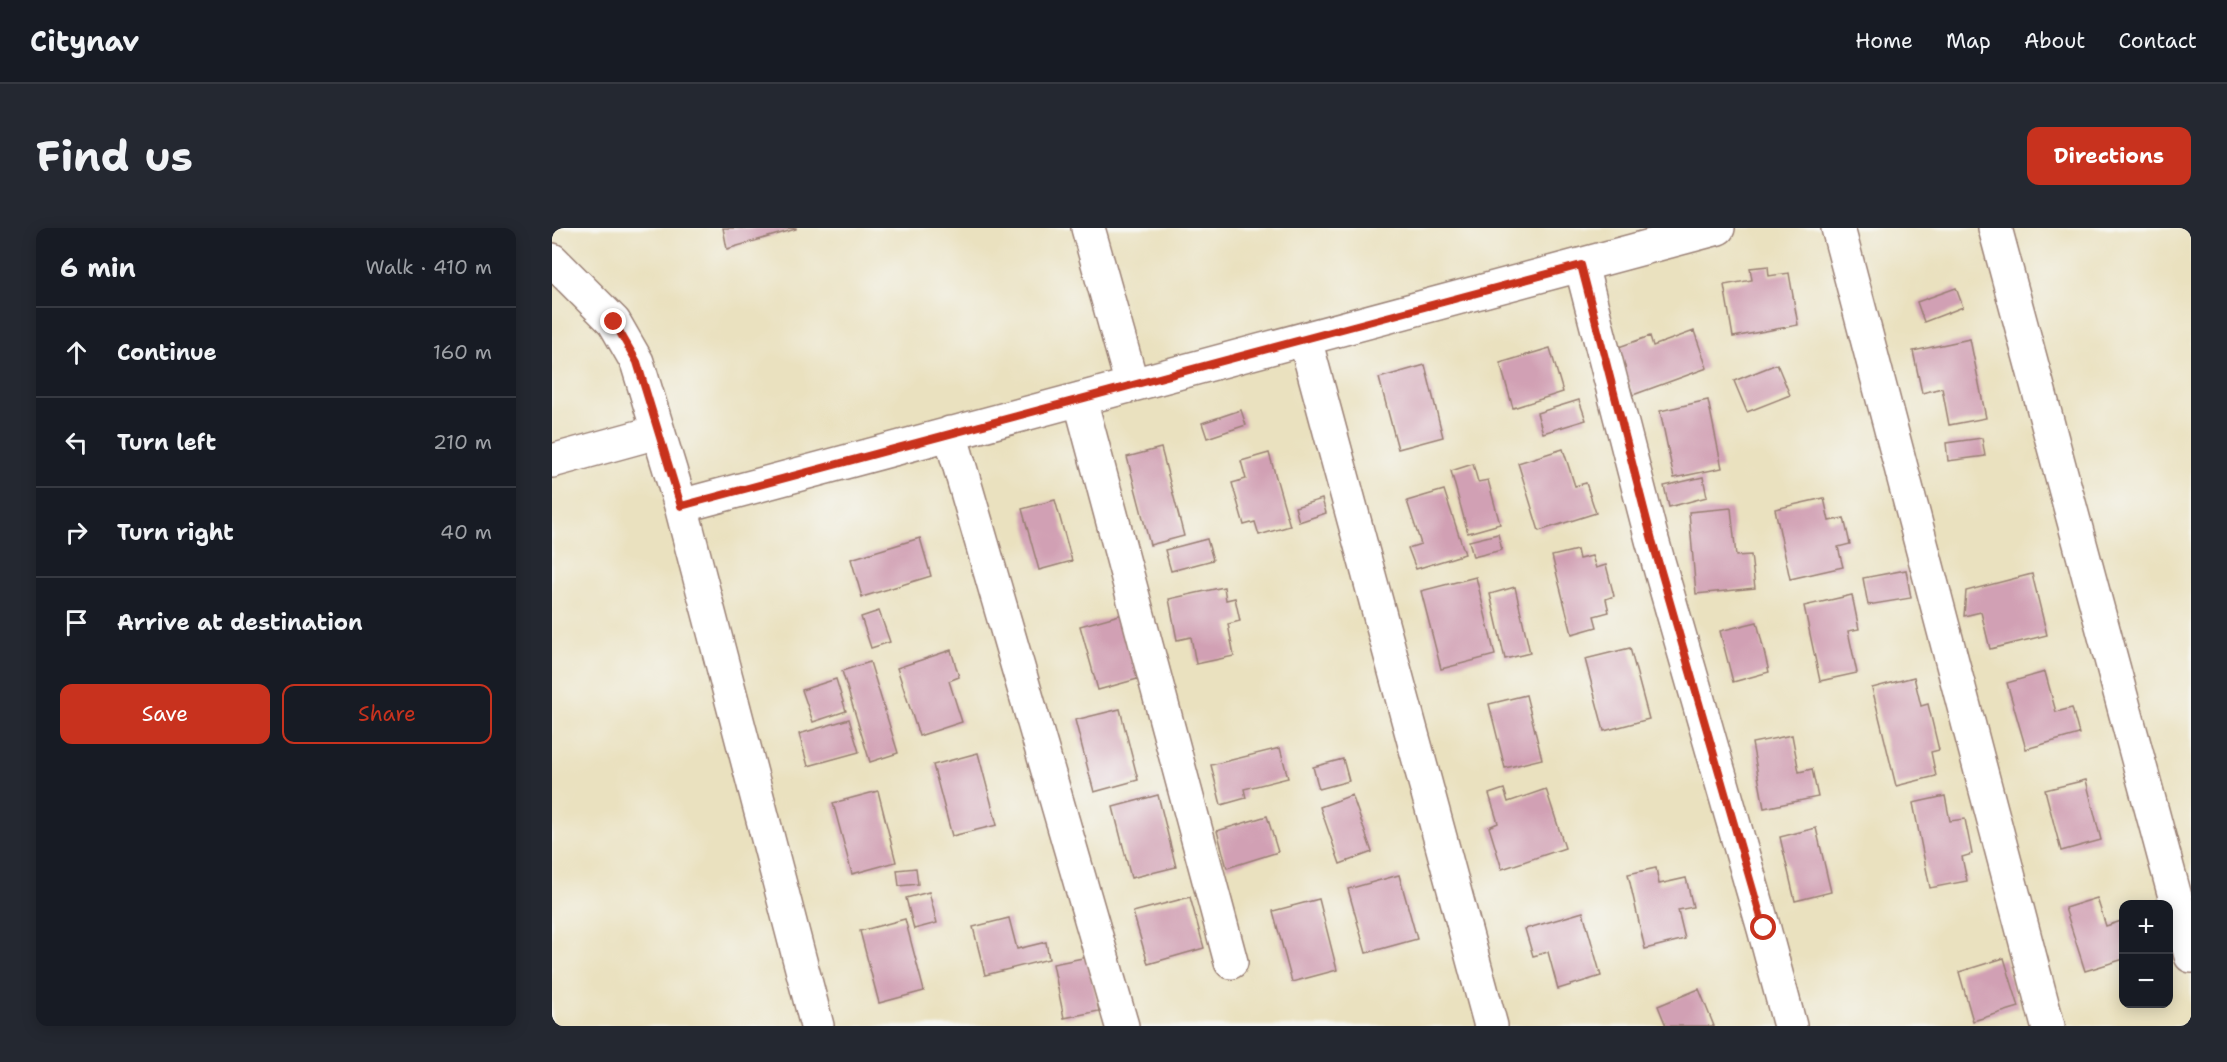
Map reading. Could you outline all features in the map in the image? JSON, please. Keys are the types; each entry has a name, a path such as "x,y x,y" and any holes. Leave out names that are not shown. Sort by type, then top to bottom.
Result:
{"street":[{"path":"1088,228 1132,385"},
{"path":"681,506 1718,228"},
{"path":"1838,228 2048,1026"},
{"path":"1995,228 2191,956"},
{"path":"552,260 614,322 637,362 681,506 817,1026"},
{"path":"1581,265 1652,540 1790,1026"},
{"path":"1305,339 1491,1026"},
{"path":"1080,399 1231,962"},
{"path":"552,461 657,432"},
{"path":"950,433 1122,1026"}],"building":[{"path":"723,228 796,228 796,229 727,249"},
{"path":"1768,266 1769,276 1789,273 1798,325 1733,337 1724,285 1752,280 1750,268"},
{"path":"1956,288 1963,307 1924,322 1917,302"},
{"path":"1694,331 1707,368 1633,395 1616,348 1650,336 1653,346"},
{"path":"1970,339 1986,418 1949,425 1942,388 1922,393 1913,351"},
{"path":"1550,348 1563,392 1513,408 1500,363"},
{"path":"1777,364 1790,395 1747,412 1734,381"},
{"path":"1425,365 1443,437 1398,449 1379,378"},
{"path":"1579,400 1586,420 1543,433 1537,413"},
{"path":"1708,400 1722,468 1674,478 1660,411"},
{"path":"1241,410 1246,425 1207,438 1202,423"},
{"path":"1982,438 1985,456 1948,461 1946,443"},
{"path":"1161,448 1184,536 1150,545 1127,457"},
{"path":"1563,449 1575,486 1586,483 1596,513 1539,531 1518,463"},
{"path":"1269,453 1290,526 1259,535 1255,522 1244,525 1232,483 1246,479 1241,461"},
{"path":"1473,464 1478,482 1488,480 1500,524 1468,533 1451,471"},
{"path":"1703,477 1707,497 1669,507 1664,486"},
{"path":"1444,490 1465,554 1416,569 1408,548 1421,544 1407,501"},
{"path":"1824,498 1829,521 1844,518 1850,544 1838,547 1843,567 1790,579 1775,509"},
{"path":"1322,499 1326,513 1299,522 1295,507"},
{"path":"1055,500 1072,561 1039,570 1022,509"},
{"path":"1731,508 1736,556 1751,555 1755,588 1696,594 1689,512"},
{"path":"1498,534 1502,550 1473,557 1469,541"},
{"path":"920,538 931,576 862,597 851,559"},
{"path":"1207,539 1213,560 1171,571 1165,550"},
{"path":"1577,550 1579,559 1592,556 1596,568 1606,565 1614,596 1606,599 1609,612 1594,616 1597,627 1572,634 1552,556"},
{"path":"1906,570 1911,598 1868,605 1863,578"},
{"path":"2032,574 2047,635 1990,649 1981,612 1964,616 1966,591"},
{"path":"1476,577 1495,655 1441,669 1421,591"},
{"path":"1224,587 1226,600 1235,598 1240,621 1228,624 1234,656 1196,664 1191,637 1177,640 1169,599"},
{"path":"1515,587 1530,653 1505,659 1490,594"},
{"path":"1852,595 1859,629 1848,631 1857,673 1820,681 1804,606"},
{"path":"879,611 890,642 871,648 861,617"},
{"path":"1123,614 1141,678 1098,690 1080,626"},
{"path":"1757,622 1769,672 1733,682 1720,631"},
{"path":"1630,648 1649,719 1604,731 1585,659"},
{"path":"951,650 959,677 949,681 962,722 919,736 897,668"},
{"path":"870,662 898,753 870,762 842,671"},
{"path":"2045,672 2056,712 2072,708 2079,734 2026,749 2007,683"},
{"path":"1914,677 1921,706 1928,704 1939,750 1931,752 1936,776 1896,786 1872,688"},
{"path":"836,679 846,711 813,722 802,690"},
{"path":"1526,695 1542,759 1505,768 1489,704"},
{"path":"1120,709 1138,780 1094,792 1075,720"},
{"path":"849,719 859,752 808,766 799,734"},
{"path":"1792,735 1799,772 1812,769 1818,797 1764,808 1752,743"},
{"path":"1280,748 1288,778 1244,789 1246,798 1221,805 1211,765"},
{"path":"978,753 997,825 952,836 933,765"},
{"path":"1343,759 1349,781 1319,789 1313,767"},
{"path":"2086,780 2101,840 2061,851 2045,790"},
{"path":"1504,789 1508,802 1546,789 1565,848 1502,869 1489,827 1498,823 1489,794"},
{"path":"878,791 896,862 852,874 833,803"},
{"path":"1158,795 1176,867 1131,878 1113,807"},
{"path":"1352,795 1372,852 1340,864 1320,807"},
{"path":"1945,796 1950,821 1965,819 1972,854 1962,857 1967,881 1930,888 1913,803"},
{"path":"1267,816 1278,852 1227,868 1217,831"},
{"path":"1816,828 1831,892 1795,901 1780,837"},
{"path":"916,868 918,884 899,886 897,870"},
{"path":"1656,868 1659,884 1686,878 1693,907 1678,910 1685,939 1645,949 1628,874"},
{"path":"1399,875 1417,939 1366,953 1348,889"},
{"path":"929,892 937,923 914,929 906,898"},
{"path":"1190,897 1204,948 1148,964 1133,912"},
{"path":"2097,898 2106,926 2119,922 2119,961 2085,971 2065,908"},
{"path":"1319,899 1337,970 1292,982 1273,911"},
{"path":"1583,912 1601,976 1558,989 1548,952 1533,956 1525,929"},
{"path":"1009,918 1017,949 1046,942 1049,959 985,975 973,927"},
{"path":"905,919 924,991 879,1003 860,931"},
{"path":"1088,957 1099,1011 1064,1018 1053,964"},
{"path":"2004,958 2019,1007 1973,1021 1959,972"},
{"path":"1699,989 1714,1026 1666,1026 1658,1006"}],"route":[{"path":"614,322 637,362 681,506 1581,265 1652,540 1764,928"}]}
